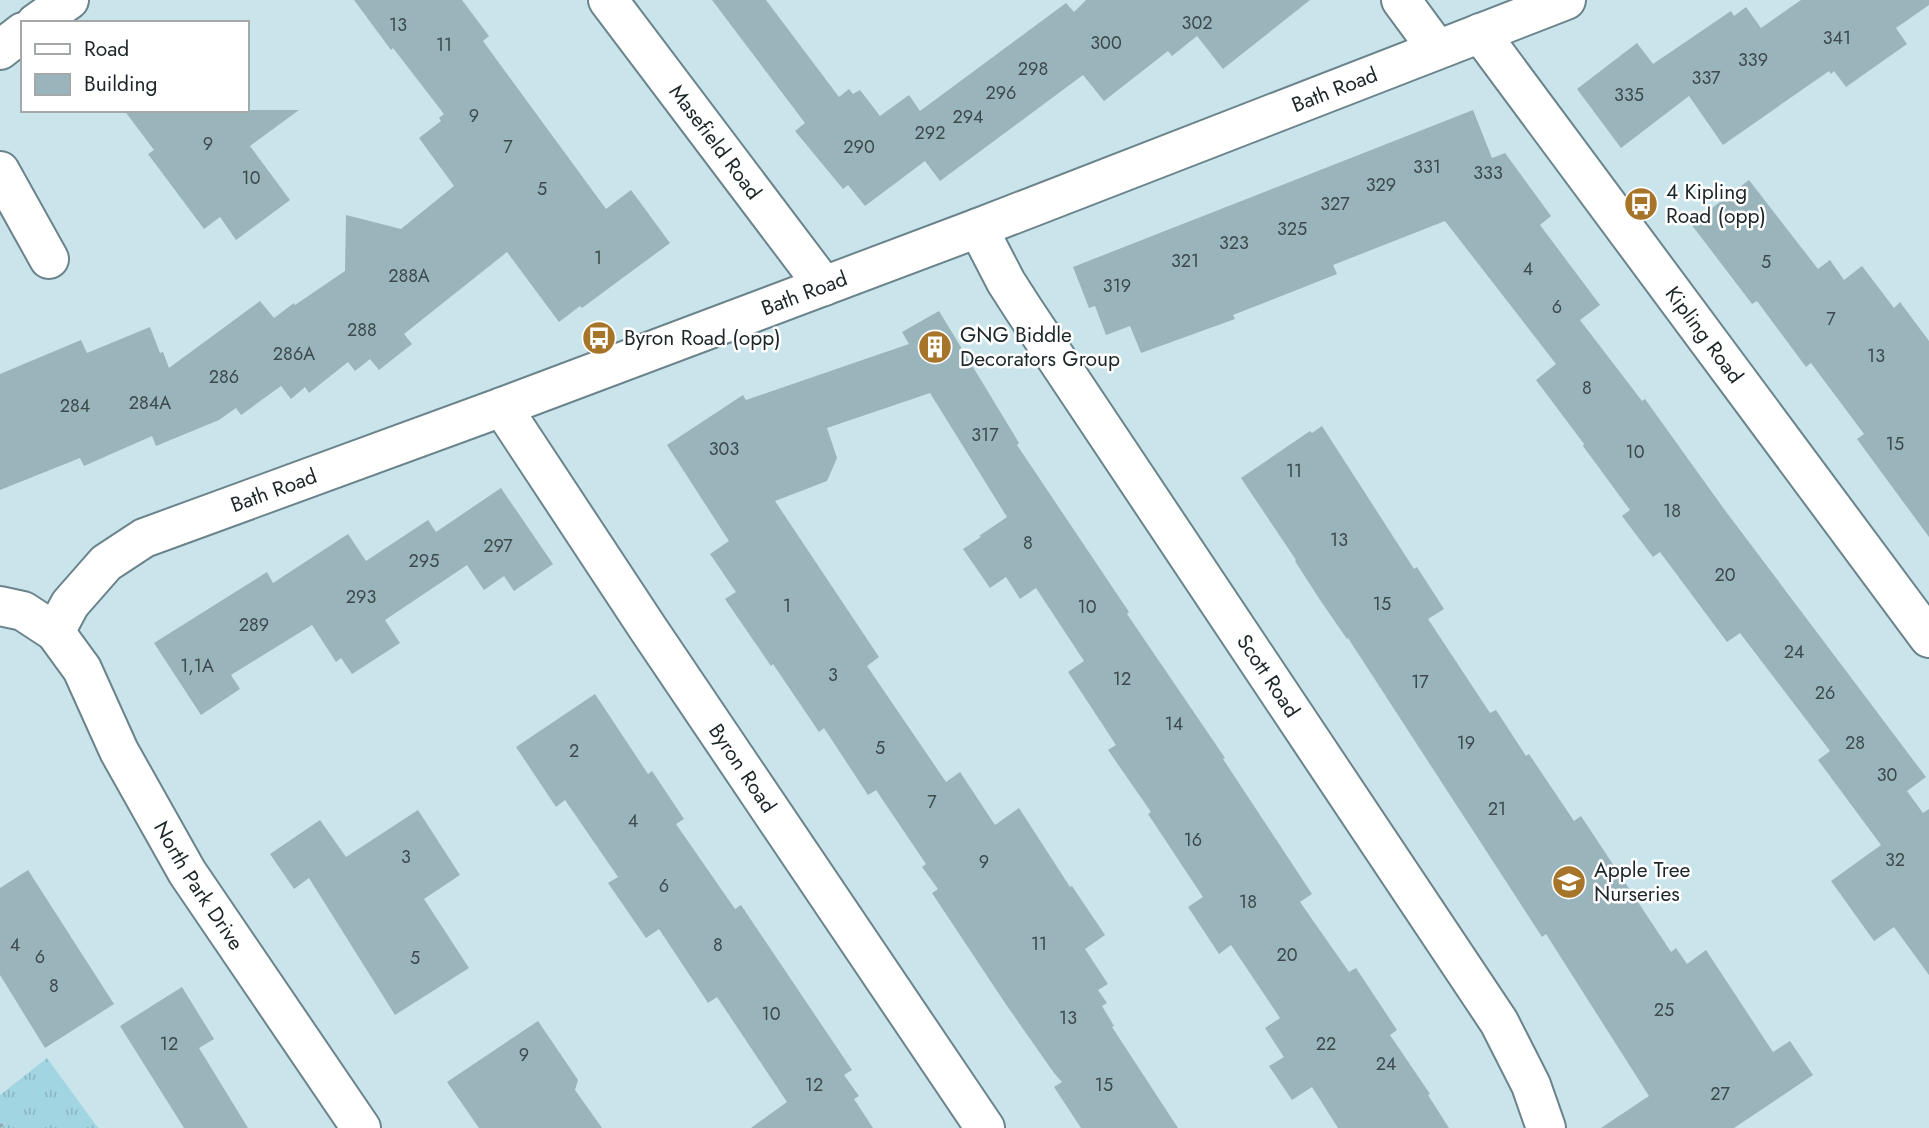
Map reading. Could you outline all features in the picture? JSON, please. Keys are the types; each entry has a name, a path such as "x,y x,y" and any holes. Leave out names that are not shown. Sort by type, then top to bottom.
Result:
{"street":[{"path":"39,21 69,0"},
{"name":"Masefield Road","path":"608,0 824,286"},
{"path":"1401,0 1437,49"},
{"name":"Bath Road","path":"55,632 70,604 106,563 144,538 978,228 1566,0"},
{"name":"Kipling Road","path":"1480,33 1929,638"},
{"path":"0,50 21,34"},
{"path":"2,175 49,260"},
{"name":"Scott Road","path":"978,228 1006,282 1499,1022 1531,1085 1546,1128"},
{"name":"Byron Road","path":"502,407 985,1128"},
{"path":"0,606 23,611 55,632"},
{"name":"North Park Drive","path":"55,632 82,669 119,751 187,872 361,1128"}],"green space":[{"path":"47,1058 98,1128 0,1128 0,1095"}],"building":[{"path":"354,0 462,0 489,36 483,41 606,209 631,190 670,243 559,322 507,252 404,334 412,344 379,370 370,359 355,371 348,362 309,393 305,387 291,399 281,386 241,415 236,408 219,420 156,446 152,436 84,466 80,458 0,490 0,374 81,340 87,353 150,327 169,368 260,301 274,318 345,271 346,215 401,229 454,186 419,138 441,121 439,118 444,114"},
{"path":"712,0 766,0 839,97 849,89 853,94 860,90 880,116 909,95 920,111 1066,3 1074,12 1086,0 1310,0 1223,69 1197,36 1172,56 1168,51 1104,101 1083,75 940,181 925,161 865,206 848,185 843,189 795,131 805,123"},
{"path":"1801,0 1929,0 1929,5 1896,28 1907,44 1846,87 1834,71 1831,74 1829,71 1723,145 1689,96 1621,148 1577,89 1637,43 1653,64 1731,11 1734,16 1746,7 1761,28"},
{"path":"299,110 250,146 290,200 236,240 220,217 204,229 148,154 154,150 126,112"},
{"path":"1473,110 1492,158 1505,153 1551,216 1540,225 1600,305 1580,320 1642,401 1645,399 1724,509 1926,777 1907,791 1923,813 1929,809 1929,975 1894,927 1874,941 1831,881 1881,845 1818,760 1830,751 1740,633 1727,642 1660,552 1653,557 1622,516 1630,510 1536,380 1556,364 1445,221 1333,265 1337,274 1233,315 1235,319 1141,353 1130,326 1106,335 1095,306 1089,308 1073,267"},
{"path":"1749,180 1818,269 1830,260 1844,280 1862,266 1894,308 1900,302 1929,341 1929,537 1857,439 1864,434 1811,363 1806,367 1757,301 1752,304 1691,224"},
{"path":"939,311 1019,443 1017,445 1312,894 1300,902 1349,972 1356,968 1397,1030 1390,1035 1430,1094 1428,1095 1449,1128 1338,1128 1312,1087 1292,1100 1269,1066 1284,1057 1265,1028 1280,1018 1231,945 1219,954 1188,907 1203,897 1148,814 1151,812 1108,750 1116,745 1068,672 1084,661 1036,588 1020,599 1006,577 990,588 963,549 1007,517 930,393 827,428 837,458 827,481 775,501 879,657 867,666 946,782 960,772 995,825 1019,808 1105,935 1085,949 1108,984 1098,990 1107,1003 1102,1006 1114,1026 1112,1027 1178,1128 1081,1128 1054,1087 1062,1082 1005,1003 932,893 938,889 922,867 926,864 876,790 868,795 824,728 819,732 725,599 736,592 710,554 729,541 667,445 743,395 746,400 909,344 902,332"},
{"path":"1322,426 1414,569 1417,567 1444,609 1428,619 1490,713 1496,710 1574,821 1581,816 1671,952 1676,948 1687,964 1706,950 1773,1052 1790,1041 1813,1075 1734,1128 1601,1128 1649,1096 1546,934 1542,937 1241,478 1310,431 1312,433"},
{"path":"501,488 553,564 514,591 504,576 484,590 467,565 385,620 400,643 352,674 341,658 336,662 312,625 231,675 240,689 201,715 154,643 267,572 273,583 348,534 366,561 428,520 436,532"},
{"path":"595,694 648,774 652,771 684,819 676,824 735,909 741,905 852,1070 844,1075 859,1096 854,1099 873,1128 751,1128 787,1102 717,997 708,1003 659,929 646,938 608,883 618,877 565,800 556,807 516,747"},
{"path":"418,810 460,875 424,899 469,968 395,1015 309,878 294,889 270,854 320,820 346,857"},
{"path":"28,870 114,1004 45,1048 0,975 0,888"},
{"path":"182,987 214,1039 199,1048 248,1128 184,1128 120,1026"},
{"path":"538,1021 578,1080 575,1090 602,1128 479,1128 447,1082"}],"place":[{"name":"4 Kipling Road (opp)","path":"1641,204"},
{"name":"Byron Road (opp)","path":"599,338"},
{"name":"GNG Biddle Decorators Group","path":"935,347"},
{"name":"Apple Tree Nurseries","path":"1569,882"}]}
